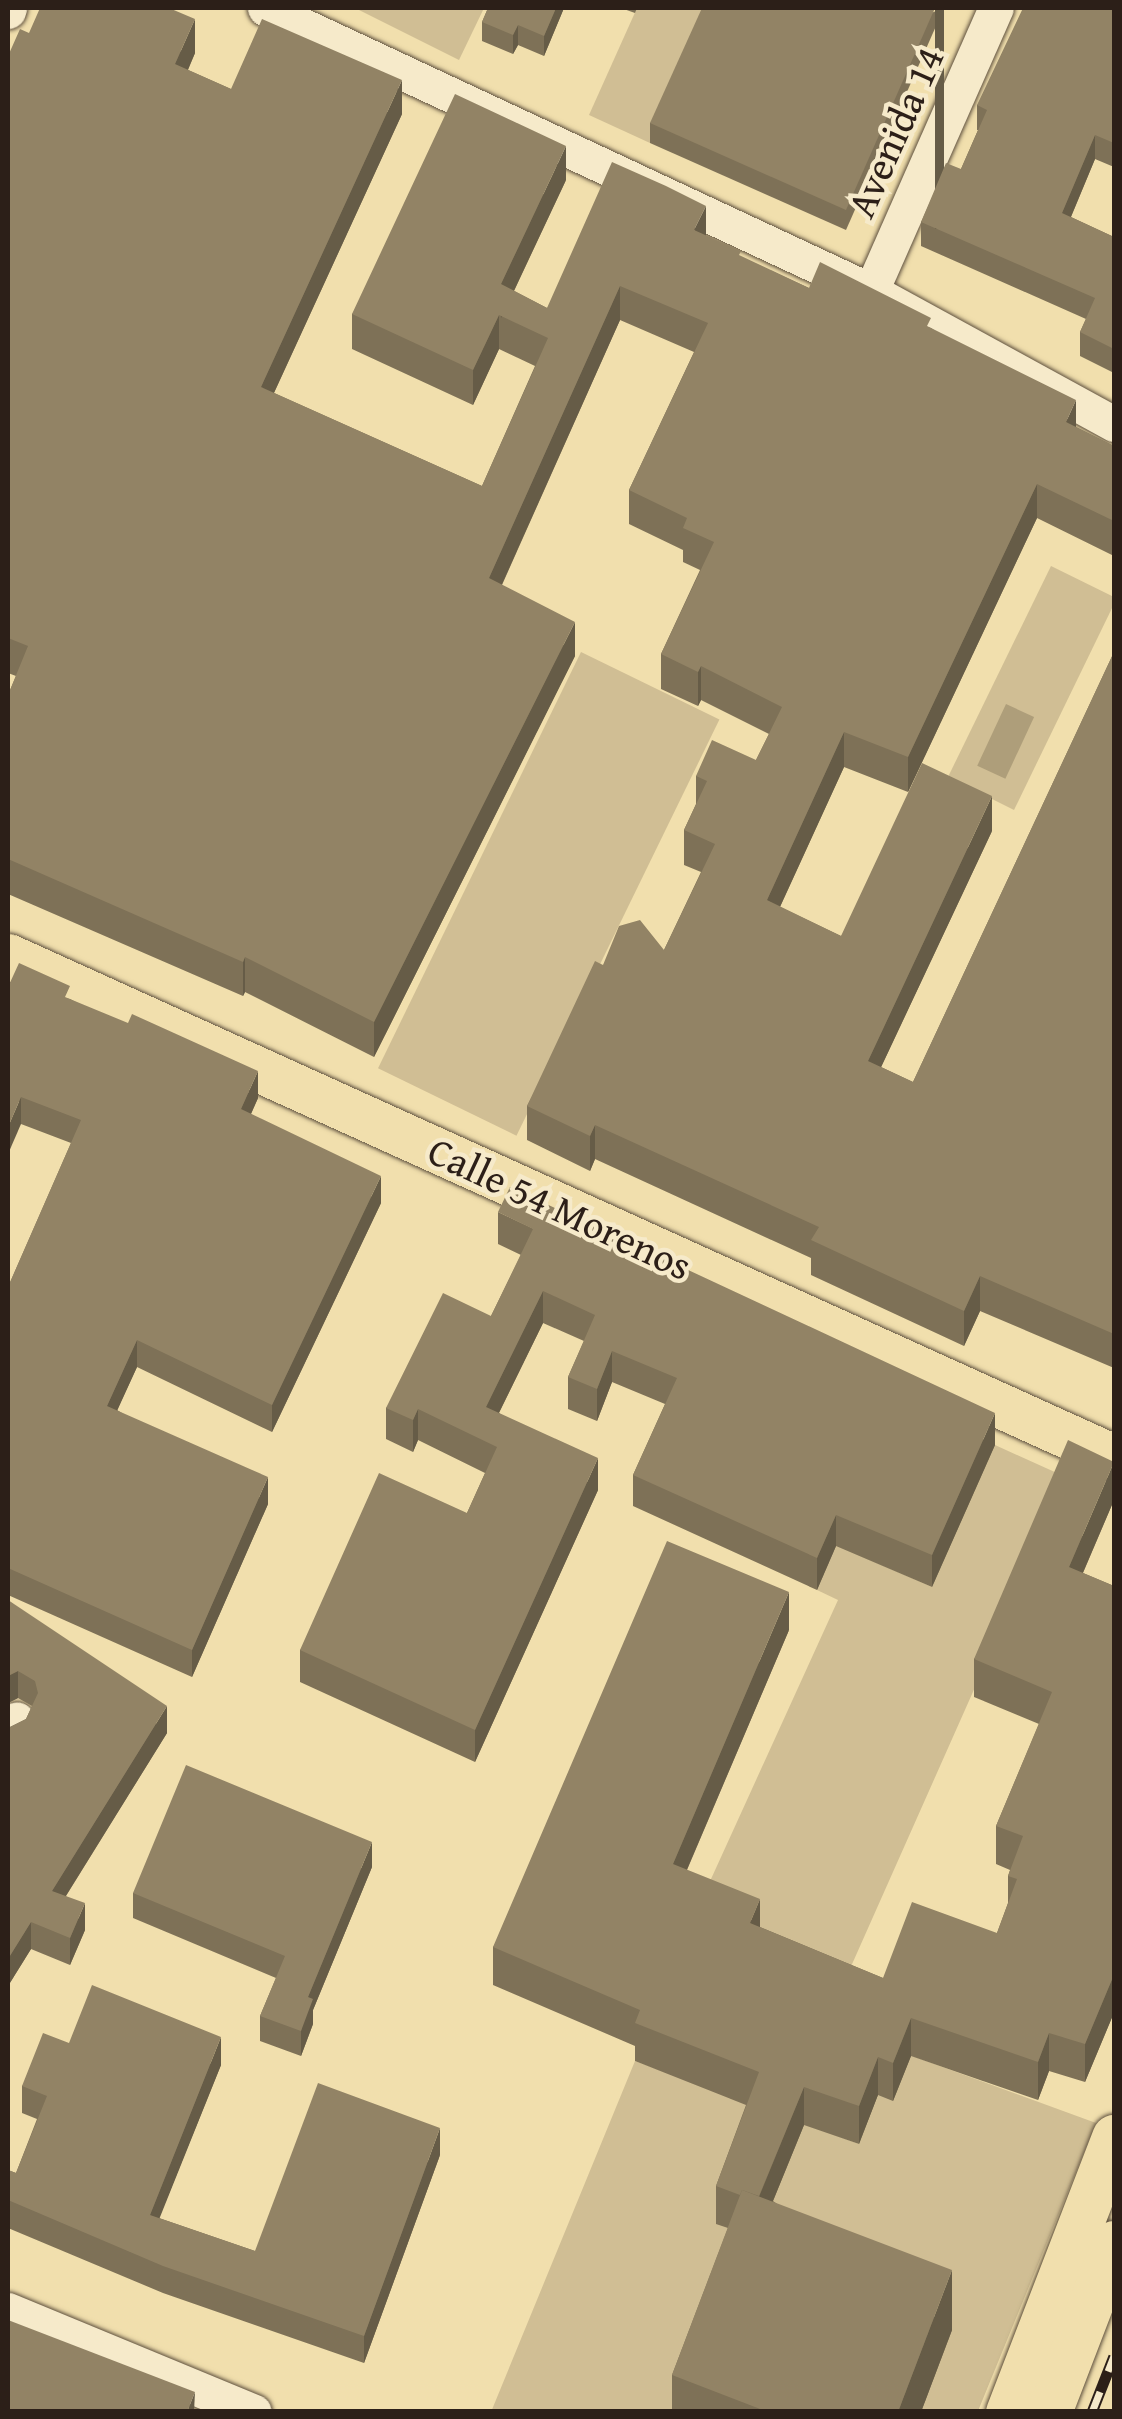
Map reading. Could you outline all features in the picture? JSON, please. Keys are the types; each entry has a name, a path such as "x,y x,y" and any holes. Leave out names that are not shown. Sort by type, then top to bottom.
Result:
{"main road":[{"name":"Calle 54 Morenos","path":"8,956 1114,1457"},
{"path":"1008,2412 1114,2137"},
{"path":"1049,2412 1114,2242"}],"street":[{"path":"265,8 871,291 1114,424"},
{"name":"Avenida 14","path":"871,291 996,8"},
{"path":"8,2310 254,2412"}],"shaded area":[{"path":"355,8 484,8 459,60"},
{"path":"637,8 711,8 650,143 589,115"},
{"path":"1051,566 1114,597 1114,604 1014,810 948,777"},
{"path":"581,652 719,720 516,1136 378,1068"},
{"path":"1006,704 1034,717 1005,779 977,766"},
{"path":"995,1445 1068,1478 837,1998 696,1912 838,1600 817,1590 836,1545 932,1587"},
{"path":"896,2050 1096,2123 978,2411 491,2412 635,2061 859,2144"}],"building":[{"path":"40,8 169,8 195,19 175,64 231,89 262,19 402,80 261,387 482,486 548,338 499,315 473,370 352,314 455,94 566,146 501,284 547,308 612,162 706,206 694,230 741,251 739,255 809,288 820,262 931,318 927,326 1076,400 1066,422 1114,446 1114,521 1037,484 908,757 844,732 767,900 841,936 922,763 992,796 868,1061 913,1082 1114,652 1114,1334 980,1276 964,1311 811,1240 819,1227 595,1125 590,1136 527,1106 595,961 603,965 619,926 640,920 664,950 715,844 684,830 707,781 696,776 712,740 756,760 782,707 701,666 698,672 661,654 714,542 683,528 687,518 629,490 708,323 620,286 489,578 575,622 374,1022 245,957 243,962 8,859 8,695 28,646 8,638 8,56 20,29 29,33"},
{"path":"488,8 556,8 544,36 518,25 513,35 482,22"},
{"path":"702,8 935,8 846,210 650,123"},
{"path":"1023,8 1114,8 1114,143 1095,135 1062,213 1114,237 1114,349 1080,332 1095,298 921,222 946,163 961,169 987,110 977,105"},
{"path":"19,963 70,986 65,997 128,1023 132,1014 258,1071 241,1109 381,1176 272,1405 137,1340 107,1406 268,1477 192,1650 8,1568 8,1287 81,1120 21,1097 8,1127 8,987"},
{"path":"510,1187 995,1413 932,1555 836,1515 817,1558 633,1475 677,1378 612,1351 597,1389 568,1377 595,1315 543,1291 486,1407 598,1458 475,1730 300,1650 379,1473 467,1513 497,1447 418,1409 413,1420 386,1408 443,1293 491,1316 533,1229 498,1212"},
{"path":"1068,1440 1114,1462 1069,1567 1114,1586 1114,1977 1085,2044 1049,2033 1038,2062 911,2018 893,2063 878,2057 859,2106 804,2087 759,2196 742,2190 740,2195 716,2186 759,2072 635,2023 640,2010 493,1947 667,1541 789,1592 673,1864 760,1899 750,1923 883,1978 912,1902 997,1933 1017,1879 1008,1876 1023,1836 996,1826 1052,1692 974,1659"},
{"path":"8,1600 167,1706 52,1891 85,1903 70,1938 31,1922 8,1959 8,1728 26,1719 38,1693 35,1681 18,1671 8,1676"},
{"path":"186,1765 372,1842 308,1997 313,1999 301,2031 260,2016 285,1956 133,1893"},
{"path":"92,1985 221,2037 150,2215 255,2251 318,2083 440,2128 364,2336 163,2266 8,2200 8,2170 16,2173 47,2096 22,2086 43,2033 69,2043"},
{"path":"742,2190 952,2270 898,2412 768,2412 672,2375"},
{"path":"8,2320 195,2392 187,2412 8,2412"}],"railway":[{"path":"1092,2412 1114,2356"}]}
